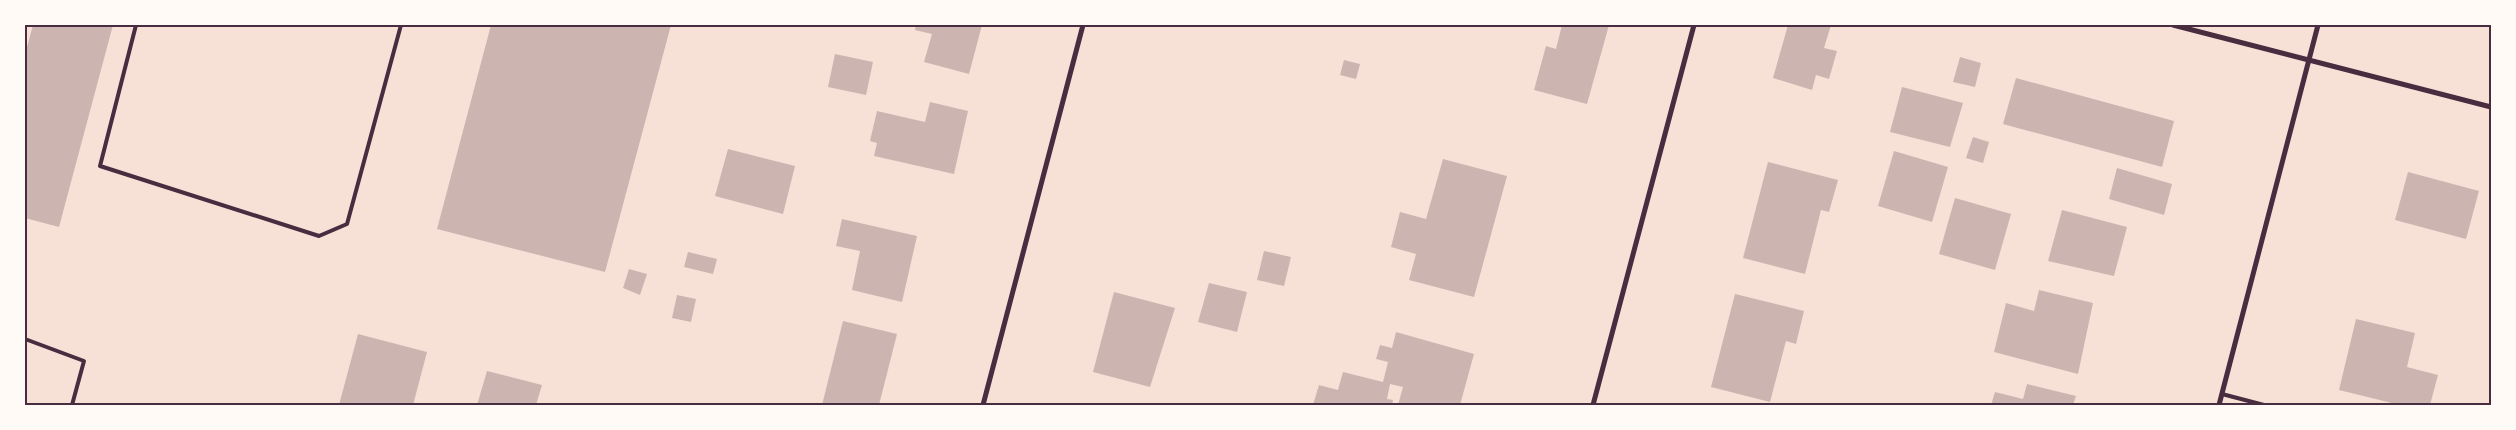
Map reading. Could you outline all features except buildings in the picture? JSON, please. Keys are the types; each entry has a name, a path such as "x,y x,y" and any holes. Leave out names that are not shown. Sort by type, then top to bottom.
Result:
{"street":[{"path":"983,405 1083,25"},
{"path":"1593,405 1694,25"},
{"path":"2173,25 2309,62 2491,107"},
{"path":"2219,405 2318,25"}],"lane":[{"path":"136,25 100,166 319,236 347,224 401,25"},
{"path":"25,339 84,361 72,405"},
{"path":"2222,394 2264,405"}]}
